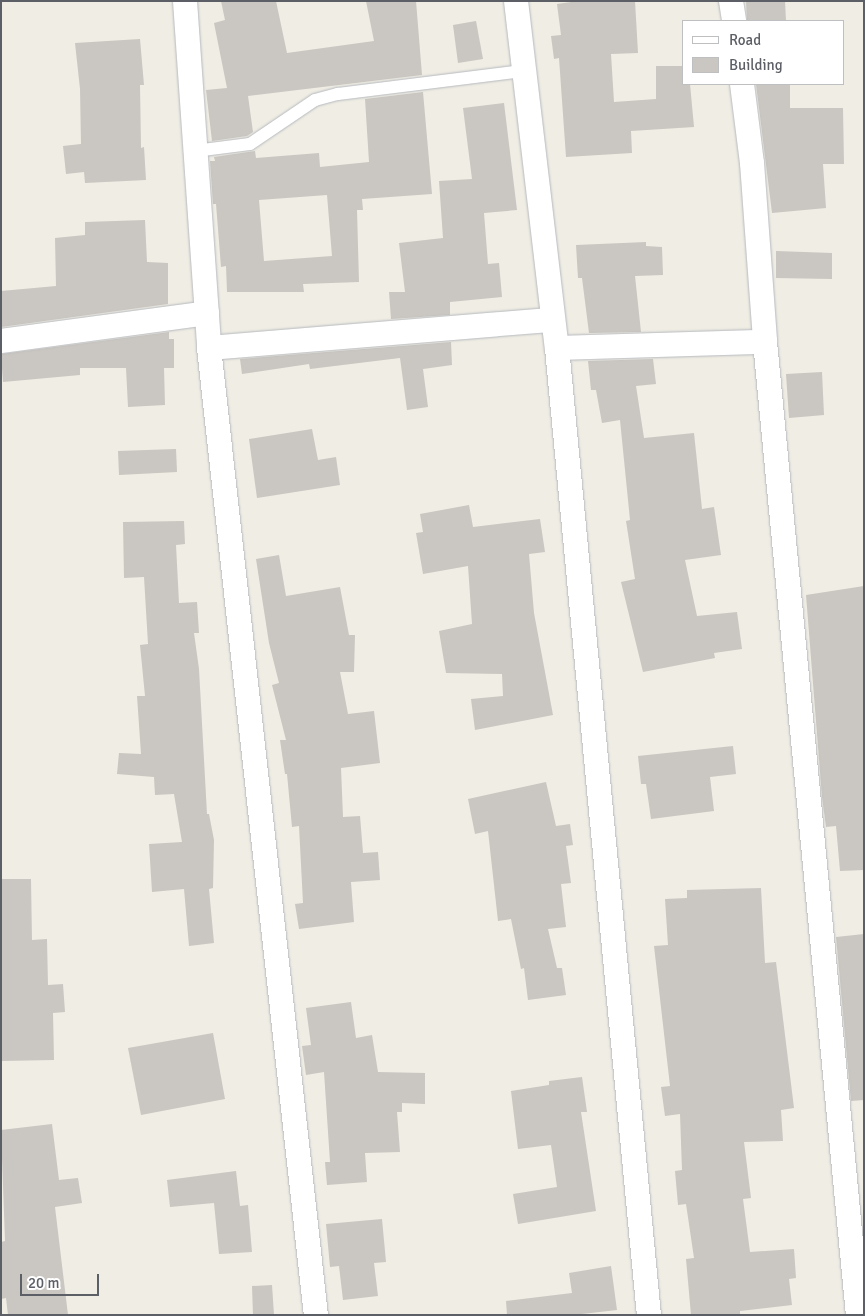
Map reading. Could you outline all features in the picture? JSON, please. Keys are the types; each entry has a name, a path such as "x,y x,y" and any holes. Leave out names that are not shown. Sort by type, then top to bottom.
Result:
{"street":[{"path":"185,1 209,348 316,1315"},
{"path":"516,1 557,348 649,1315"},
{"path":"732,1 734,20"},
{"path":"742,85 752,163 765,342 858,1315"},
{"path":"1,341 207,312"},
{"path":"209,348 553,320"},
{"path":"557,348 765,342"}],"lane":[{"path":"195,151 250,144 316,100 338,94 523,71"}],"building":[{"path":"221,1 276,1 287,53 374,41 366,1 416,1 422,75 248,96 253,132 247,136 212,141 206,90 227,88 214,23 225,20"},
{"path":"578,1 635,1 638,53 611,54 614,102 656,99 656,66 682,66 682,85 690,85 694,127 631,131 632,153 566,157 559,58 554,59 551,36 561,35 557,4"},
{"path":"746,1 785,1 786,20 747,20"},
{"path":"476,21 483,59 458,63 453,25"},
{"path":"140,39 144,85 140,85 141,148 144,147 146,180 85,183 84,172 66,174 63,146 81,144 80,89 75,43"},
{"path":"756,85 790,85 790,108 843,108 844,164 823,164 826,208 772,213"},
{"path":"423,92 432,194 362,199 363,210 357,210 359,282 303,284 304,292 227,292 226,266 221,267 216,204 213,204 210,161 215,161 214,157 255,151 256,158 319,153 320,167 369,162 365,99","holes":["327,195 332,256 264,261 259,200"]},
{"path":"504,103 517,210 484,213 488,264 499,263 502,297 450,302 450,315 391,319 389,292 405,292 399,243 443,238 439,181 472,179 463,108"},
{"path":"145,220 147,262 168,263 168,304 1,327 1,291 56,286 55,238 85,235 85,222"},
{"path":"646,242 646,246 662,247 663,275 635,276 641,332 589,333 582,278 578,278 576,245"},
{"path":"776,251 832,253 832,279 776,278"},
{"path":"169,332 169,339 174,339 174,368 164,368 165,405 128,407 126,368 80,368 80,375 3,382 1,354"},
{"path":"451,342 452,365 423,369 428,407 407,410 400,358 310,369 309,364 242,374 240,359"},
{"path":"653,359 656,384 636,386 644,438 694,433 702,509 714,507 721,555 685,560 697,616 737,612 742,649 714,653 715,658 643,672 621,582 635,579 626,521 630,520 620,420 602,423 596,390 591,390 588,361"},
{"path":"822,372 824,415 789,418 786,374"},
{"path":"312,429 318,460 336,457 340,485 257,498 249,439"},
{"path":"176,449 177,472 119,475 118,451"},
{"path":"469,505 473,527 540,519 545,552 529,554 534,613 553,715 475,730 471,699 503,696 502,674 446,673 439,631 472,624 468,566 423,574 416,533 423,532 420,514"},
{"path":"184,521 185,544 176,545 179,603 197,602 199,633 194,633 199,669 207,814 209,814 214,840 213,888 209,889 214,943 189,946 184,889 152,892 149,844 182,842 174,794 155,795 154,777 117,774 119,753 141,754 137,696 145,696 140,645 148,644 144,577 124,578 123,522"},
{"path":"279,555 286,596 340,587 349,635 355,635 354,672 340,672 348,714 374,711 380,763 341,768 343,817 360,816 363,853 378,852 380,880 351,882 354,922 299,929 295,904 303,903 299,826 292,827 287,774 285,774 280,740 286,740 272,685 279,683 269,643 256,559"},
{"path":"864,586 864,870 840,871 836,826 826,827 822,797 806,595"},
{"path":"733,746 736,774 710,777 714,811 651,819 646,784 641,784 638,756"},
{"path":"546,782 556,826 570,824 573,845 566,846 571,883 561,884 566,927 548,929 557,968 562,968 566,995 528,1000 524,968 521,969 511,919 498,921 488,831 475,834 468,799"},
{"path":"1,879 31,879 32,940 47,939 48,985 63,984 65,1012 53,1013 54,1060 1,1061"},
{"path":"761,888 765,963 776,962 794,1108 781,1110 783,1141 744,1142 751,1198 743,1199 750,1252 794,1249 796,1278 789,1279 792,1305 740,1311 740,1315 691,1315 686,1259 694,1258 686,1204 678,1205 675,1171 682,1170 680,1114 665,1116 661,1087 670,1086 654,946 668,945 665,899 687,898 687,890"},
{"path":"864,934 864,1100 851,1101 836,937"},
{"path":"351,1002 356,1038 372,1035 378,1072 425,1073 425,1104 402,1103 402,1112 397,1112 400,1152 365,1153 367,1182 327,1185 325,1162 330,1162 324,1072 306,1075 302,1046 311,1045 306,1008"},
{"path":"213,1033 225,1099 141,1115 128,1048"},
{"path":"582,1077 587,1112 581,1112 596,1211 518,1224 513,1194 557,1187 551,1145 518,1149 511,1091 549,1085 549,1081"},
{"path":"52,1124 59,1180 78,1178 82,1203 55,1207 68,1315 8,1315 6,1298 1,1299 1,1242 5,1241 1,1130"},
{"path":"236,1171 240,1206 248,1205 252,1252 219,1254 214,1203 170,1207 167,1180"},
{"path":"382,1219 386,1262 374,1263 378,1296 343,1300 339,1266 330,1267 326,1224"},
{"path":"611,1266 617,1310 573,1315 507,1315 506,1301 572,1293 569,1273"},
{"path":"272,1285 274,1315 253,1315 252,1286"}]}
